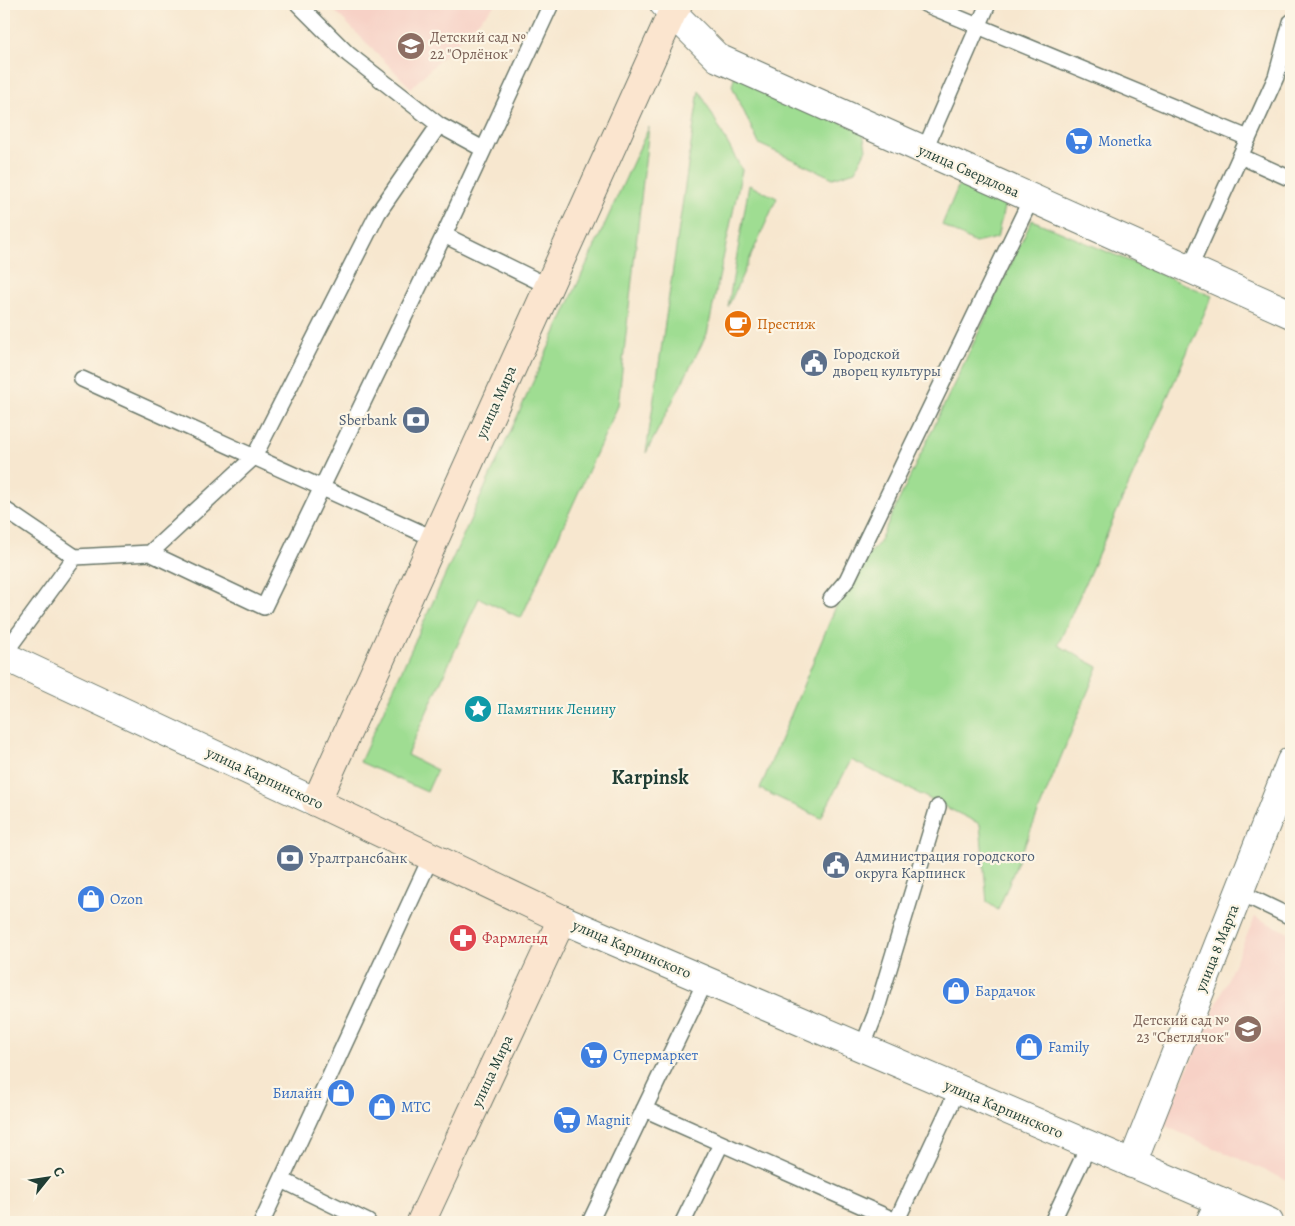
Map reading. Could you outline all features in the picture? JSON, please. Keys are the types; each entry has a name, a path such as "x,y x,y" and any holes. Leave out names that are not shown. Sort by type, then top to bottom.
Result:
{"main road":[{"name":"улица Мира","path":"316,802 671,7"},
{"name":"улица Карпинского","path":"316,802 562,919"},
{"name":"улица Мира","path":"421,1222 562,919"}],"street":[{"name":"улица Свердлова","path":"671,7 718,58 1031,199 1190,267 1291,314"},
{"name":"улица Карпинского","path":"4,655 316,802"},
{"name":"улица 8 Марта","path":"1132,1164 1291,761"},
{"name":"улица Карпинского","path":"562,919 1132,1164 1215,1212 1269,1222"}],"lane":[{"path":"298,4 348,54 438,125 483,149"},
{"path":"4,509 74,557 150,553 264,607 444,235 551,4"},
{"path":"925,4 1248,138"},
{"path":"924,151 988,4"},
{"path":"1190,267 1276,77 1291,22"},
{"path":"150,553 254,457 378,213 438,125"},
{"path":"1240,156 1291,179"},
{"path":"830,599 846,580 1031,199"},
{"path":"444,235 548,286"},
{"path":"82,379 435,539"},
{"path":"4,655 74,557"},
{"path":"862,1048 875,1016 938,808"},
{"path":"262,1222 431,857"},
{"path":"1239,892 1291,917"},
{"path":"590,1222 706,980"},
{"path":"644,1110 896,1222 958,1089"},
{"path":"683,1222 721,1144"},
{"path":"1052,1222 1089,1145"},
{"path":"282,1180 368,1222"}],"shaded area":[{"name":"Детский сад № 22 \"Орлёнок\"","path":"328,4 496,4 411,88"},
{"name":"Детский сад № 23 \"Светлячок\"","path":"1255,917 1291,934 1291,1182 1163,1125"}],"green space":[{"path":"735,74 863,132 866,149 855,171 833,178 759,144 732,86"},
{"path":"699,90 742,170 707,334 646,453"},
{"path":"649,127 618,406 521,618 479,598 407,755 437,770 427,792 360,762"},
{"path":"960,182 1005,203 997,238 975,243 942,225"},
{"path":"749,185 777,198 728,307"},
{"path":"1032,220 1212,296 1058,645 1098,667 998,910 987,902 980,824 851,760 821,818 760,789 847,580 878,544"}],"place":[{"name":"Детский сад № 22 \"Орлёнок\"","path":"411,46"},
{"name":"Monetka","path":"1079,141"},
{"name":"Престиж","path":"738,324"},
{"name":"Городской дворец культуры","path":"814,363"},
{"name":"Sberbank","path":"416,420"},
{"name":"Памятник Ленину","path":"478,709"},
{"name":"Уралтрансбанк","path":"290,858"},
{"name":"Администрация городского округа Карпинск","path":"836,865"},
{"name":"Ozon","path":"91,899"},
{"name":"Фармленд","path":"463,938"},
{"name":"Бардачок","path":"956,991"},
{"name":"Детский сад № 23 \"Светлячок\"","path":"1248,1029"},
{"name":"Family","path":"1029,1047"},
{"name":"Супермаркет","path":"594,1055"},
{"name":"Билайн","path":"341,1093"},
{"name":"МТС","path":"382,1107"},
{"name":"Magnit","path":"567,1120"}],"district":[{"name":"Karpinsk","path":"650,777"}]}
